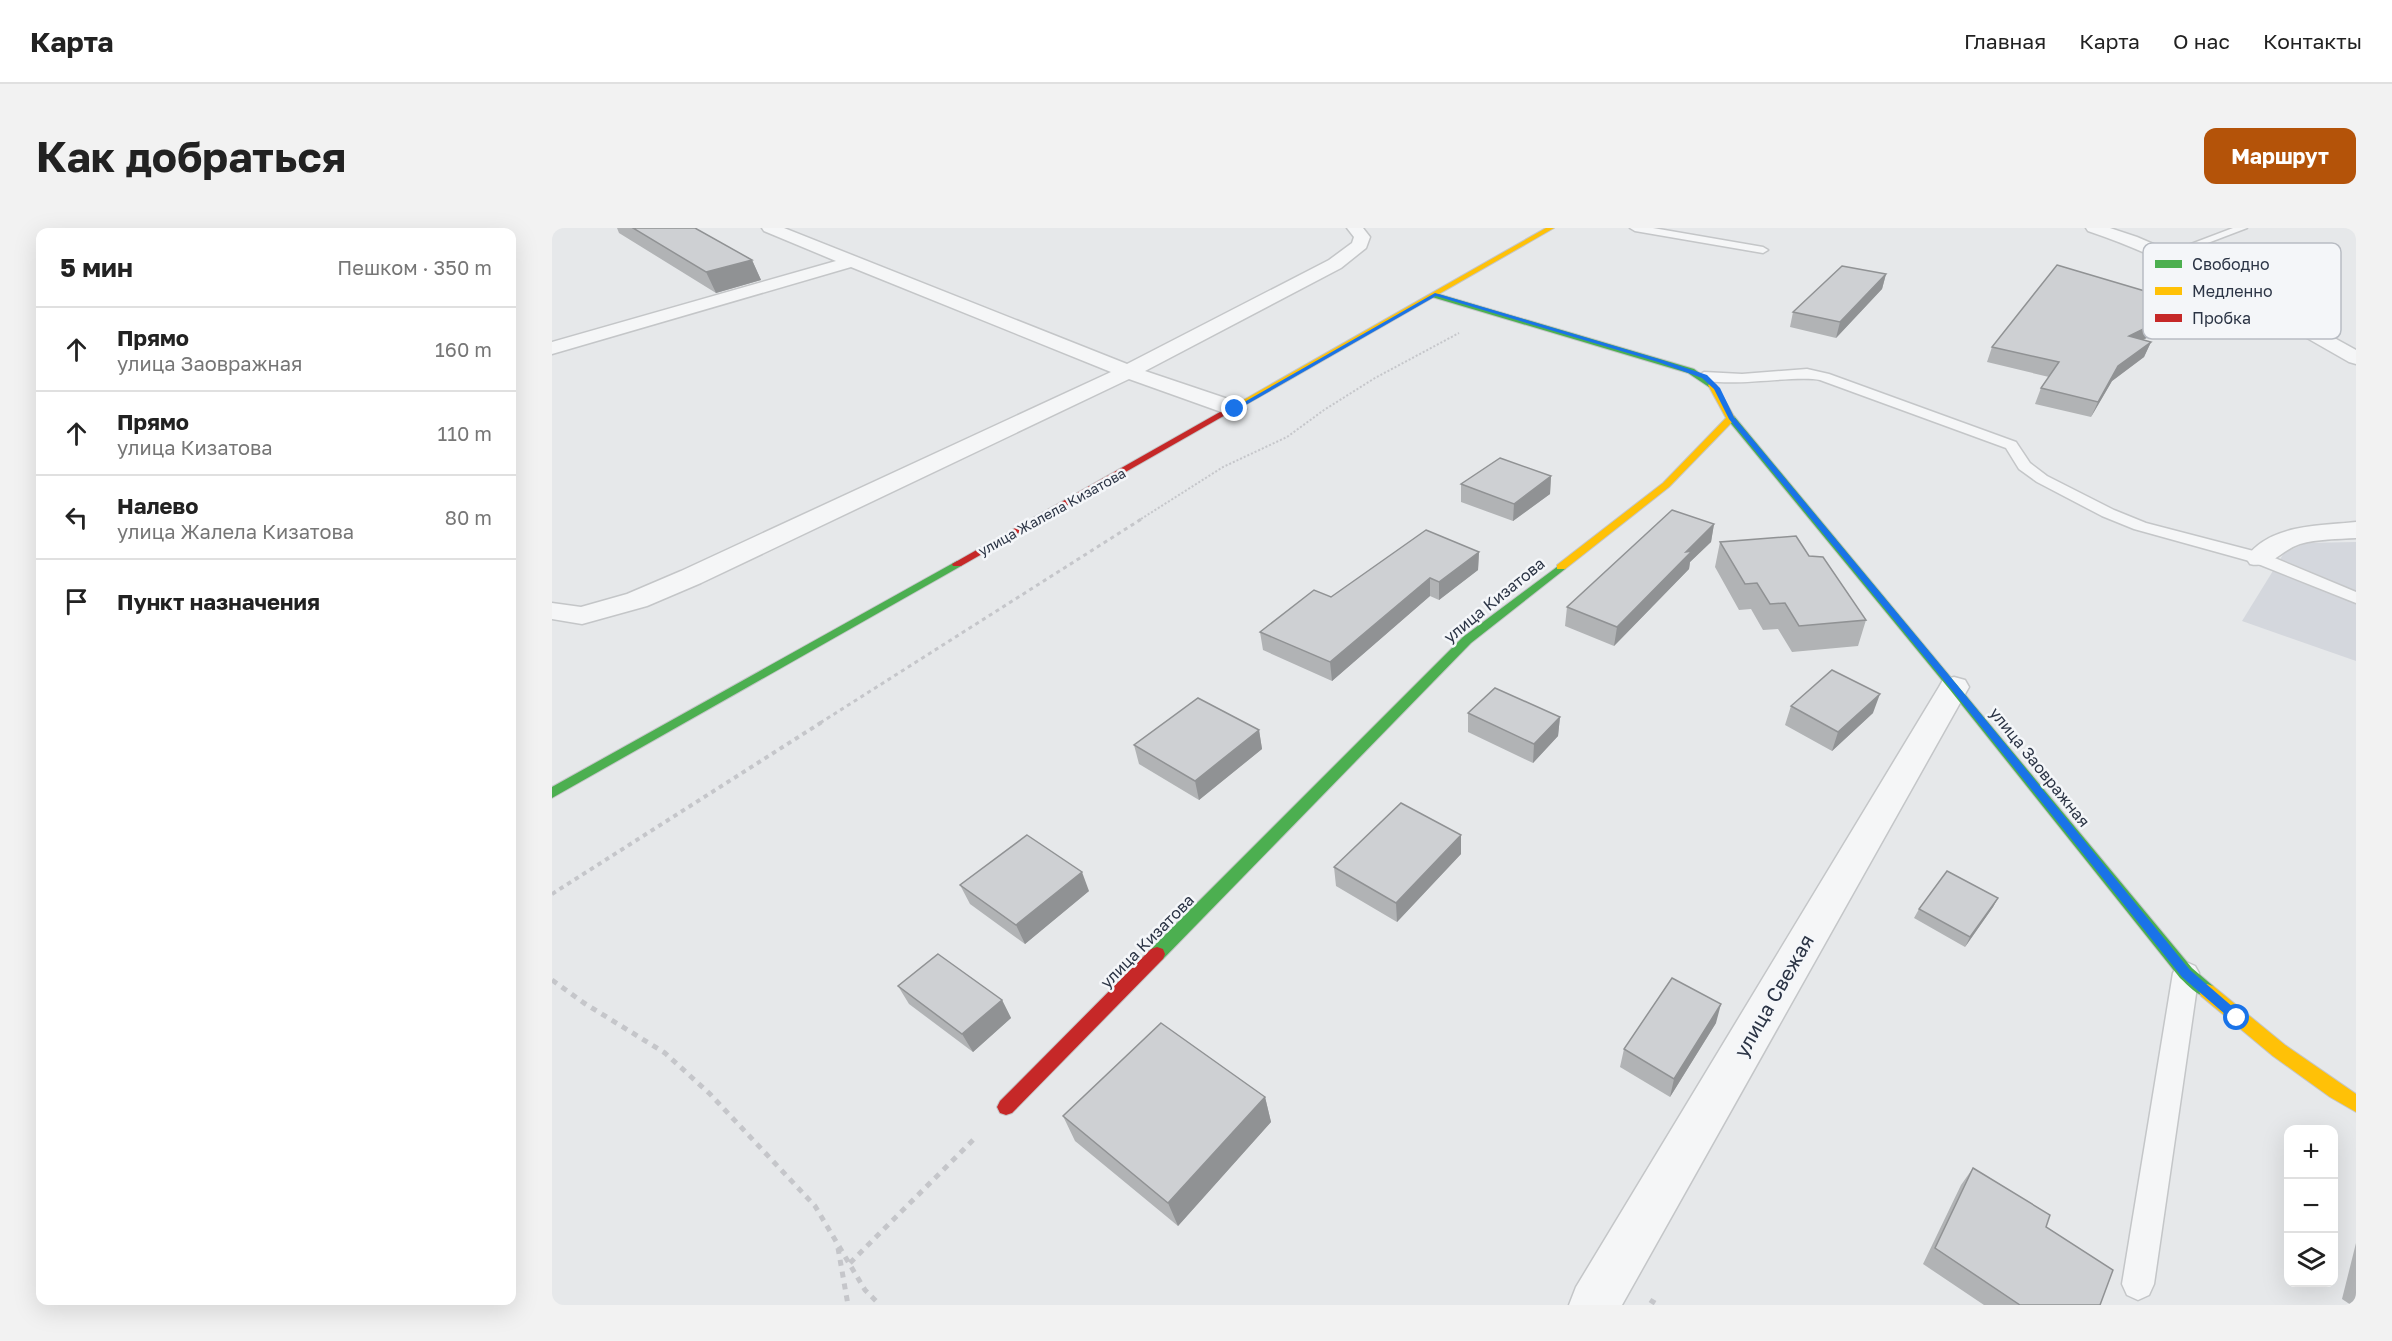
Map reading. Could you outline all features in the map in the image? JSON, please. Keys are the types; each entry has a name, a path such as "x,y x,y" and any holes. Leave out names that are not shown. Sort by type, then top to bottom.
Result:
{"street":[{"path":"770,228 1128,372 1235,409"},
{"path":"552,611 582,616 637,600 1128,372 1335,264 1360,245 1362,237 1355,228"},
{"name":"улица Жалела Кизатова","path":"552,793 1235,409 1551,228"},
{"path":"2094,228 2143,246"},
{"path":"552,348 853,261"},
{"path":"1435,295 1704,376 1716,388 1731,418"},
{"path":"2322,339 2356,358"},
{"name":"улица Заовражная","path":"1731,418 1954,687 2186,974 2324,1084 2356,1104"},
{"name":"улица Кизатова","path":"1006,1107 1467,640 1666,485 1731,418"},
{"path":"2259,558 2269,548 2291,537 2356,531"},
{"name":"улица Свежая","path":"1594,1305 1954,687"}],"lane":[{"path":"1635,228 1762,250"},
{"path":"2200,243 2242,228"},
{"path":"1704,376 1742,378 1807,373 1824,377 2011,445 2024,466 2042,479 2108,513 2140,526 2259,558 2356,598"},
{"path":"2138,1284 2186,974"}],"path":[{"path":"552,894 1223,467 1287,437 1324,410 1375,378 1497,313"},
{"path":"552,980 584,1003 665,1053 710,1094 815,1206 865,1290 880,1305"},
{"path":"850,1263 1006,1107"},
{"path":"837,1244 848,1305"}],"shaded area":[{"path":"2356,542 2356,661 2242,621 2284,553 2306,543"}],"building":[{"path":"633,228 695,228 752,260 706,272"},
{"path":"2057,265 2143,290 2143,329 2129,336 2151,342 2118,366 2098,402 2041,388 2059,362 1992,347"},
{"path":"1842,266 1886,274 1840,322 1793,312"},
{"path":"1500,458 1551,476 1514,504 1461,484"},
{"path":"1672,510 1714,524 1686,552 1692,551 1617,627 1567,607"},
{"path":"1426,530 1479,552 1439,582 1430,578 1330,662 1260,632 1314,590 1331,597"},
{"path":"1796,536 1809,556 1823,557 1866,620 1799,626 1785,603 1770,604 1757,583 1745,584 1720,542"},
{"path":"1832,670 1880,694 1838,732 1791,706"},
{"path":"1495,688 1560,717 1534,744 1468,713"},
{"path":"1198,698 1259,730 1195,781 1134,745"},
{"path":"1401,803 1461,835 1396,903 1334,867"},
{"path":"1027,835 1082,872 1016,925 960,885"},
{"path":"1947,871 1998,898 1970,937 1919,909"},
{"path":"938,954 1002,1000 962,1034 898,986"},
{"path":"1672,978 1721,1004 1674,1079 1624,1049"},
{"path":"1161,1023 1265,1097 1168,1203 1063,1116"},
{"path":"1973,1168 2050,1215 2046,1227 2113,1270 2100,1305 2020,1305 1935,1248"}],"traffic: fast":[{"path":"1435,295 1691,371 1712,385"},
{"path":"1731,418 1954,687 2186,973 2207,991"},
{"path":"552,793 957,564"},
{"path":"1157,954 1467,640 1561,567"}],"traffic: slow":[{"path":"1223,414 1551,228"},
{"path":"1561,567 1666,485 1731,418 1712,385"},
{"path":"2207,991 2279,1051 2356,1104"}],"traffic: jam":[{"path":"957,564 1223,414"},
{"path":"1006,1107 1157,954"}],"route":[{"path":"1235,409 1435,295 1704,376 1716,388 1731,418 1954,687 2186,974 2237,1018"}]}
